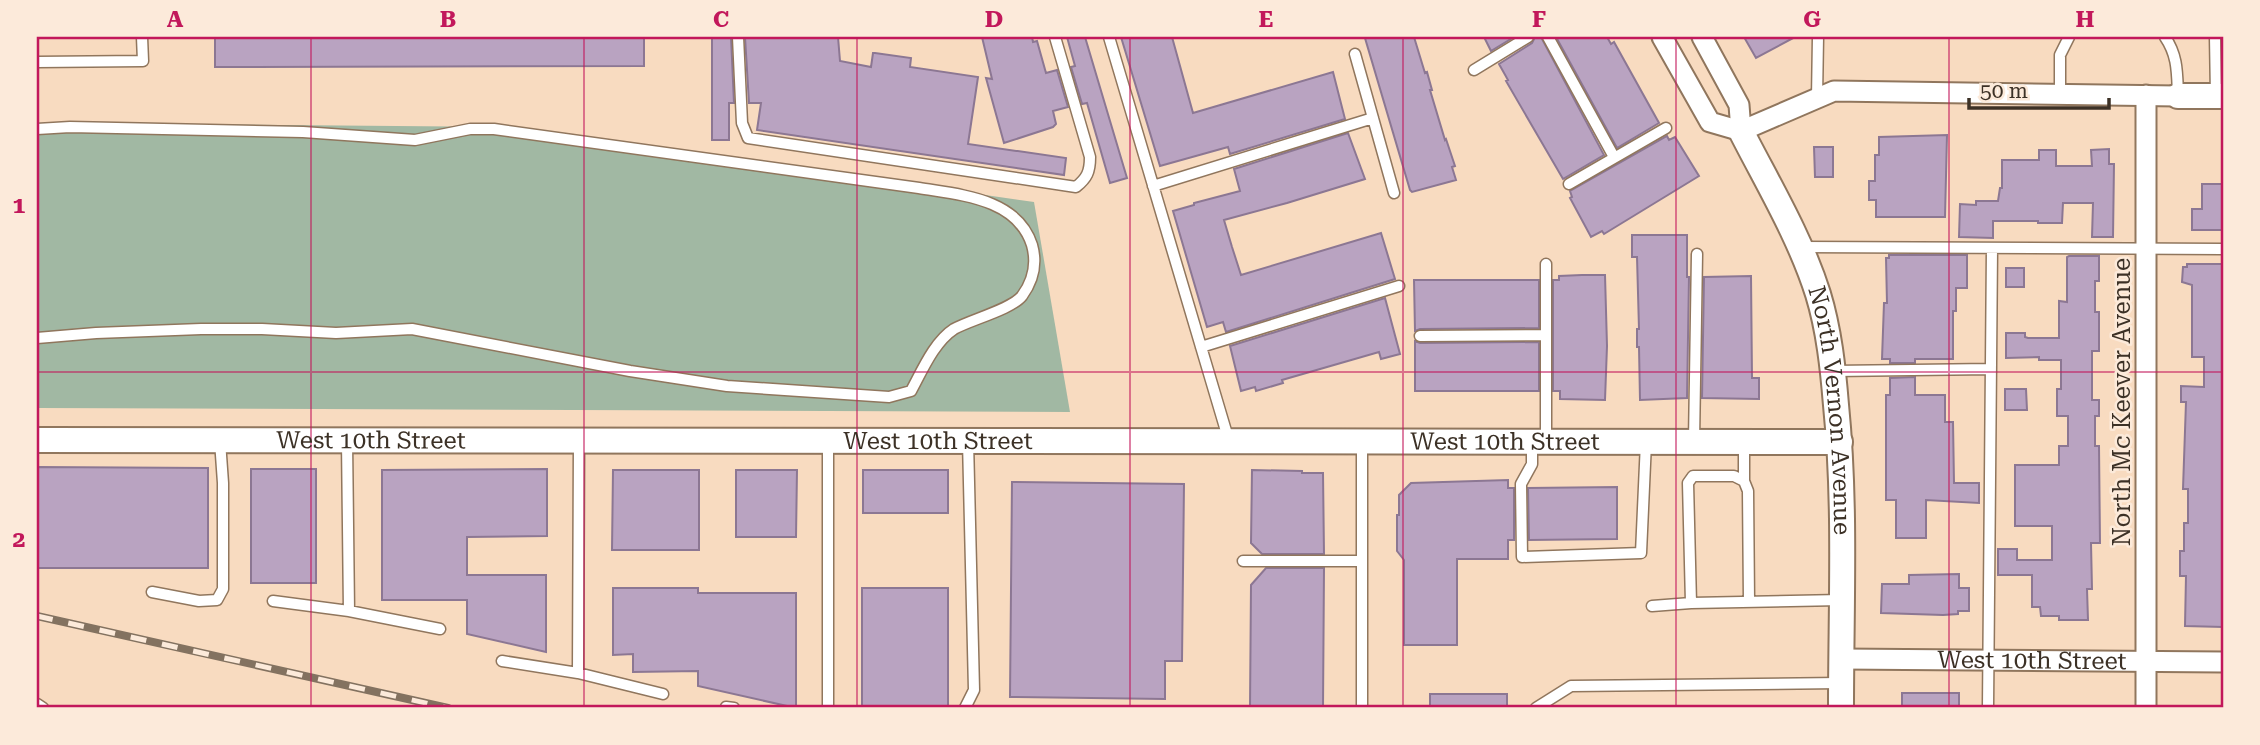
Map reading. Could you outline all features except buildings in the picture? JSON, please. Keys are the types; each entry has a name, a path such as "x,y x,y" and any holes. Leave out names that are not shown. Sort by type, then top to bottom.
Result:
{"street":[{"path":"1662,37 1710,121 1741,131 1834,91 2219,96"},
{"name":"North Vernon Avenue","path":"1702,37 1739,105 1741,131 1801,247 1819,297 1833,371 1840,442 1841,708"},
{"name":"North Mc Keever Avenue","path":"2146,95 2146,708"},
{"name":"West 10th Street","path":"37,440 1840,442"},
{"name":"West 10th Street","path":"1841,671 1988,660 2223,662"}],"lane":[{"path":"37,62 143,61 142,37"},
{"path":"738,37 741,123 747,138 1076,187 1086,179 1090,158 1055,37"},
{"path":"1109,37 1229,442"},
{"path":"1474,70 1528,37"},
{"path":"1548,37 1614,156"},
{"path":"1817,98 1818,37"},
{"path":"2060,94 2060,55 2069,37"},
{"path":"2165,37 2174,49 2177,61 2178,96"},
{"path":"2215,37 2219,96"},
{"path":"1355,54 1394,193"},
{"path":"1153,186 1373,118"},
{"path":"37,129 70,127 303,132 415,140 470,129 494,129 976,198 1004,209 1018,219 1028,235 1035,255 1034,272 1021,298 952,331 938,346 911,391 889,397 727,386 412,329 336,333 201,329 37,338"},
{"path":"1569,184 1666,128"},
{"path":"1801,247 2223,249"},
{"path":"1988,708 1992,248"},
{"path":"1694,442 1697,254"},
{"path":"1546,264 1546,335 1539,442 1532,464 1521,484 1521,557 1640,553 1646,442"},
{"path":"1201,347 1399,286"},
{"path":"1420,336 1546,335"},
{"path":"1833,371 1991,369"},
{"path":"152,592 199,601 218,600 223,589 223,483 220,440"},
{"path":"347,440 349,611"},
{"path":"578,673 579,441"},
{"path":"828,441 828,708"},
{"path":"965,708 974,690 968,441"},
{"path":"1362,442 1362,708"},
{"path":"1744,442 1744,481 1748,491 1749,601"},
{"path":"1691,603 1688,483 1693,477 1734,476 1744,481"},
{"path":"1243,561 1362,561"},
{"path":"1652,606 1842,600"},
{"path":"273,601 349,611 440,629"},
{"path":"502,661 578,673 663,694"},
{"path":"1536,708 1571,685 1841,671"},
{"path":"37,704 43,708"}],"green space":[{"path":"37,123 513,127 1034,202 1070,412 37,408"}],"railway":[{"path":"37,616 448,708"}]}
